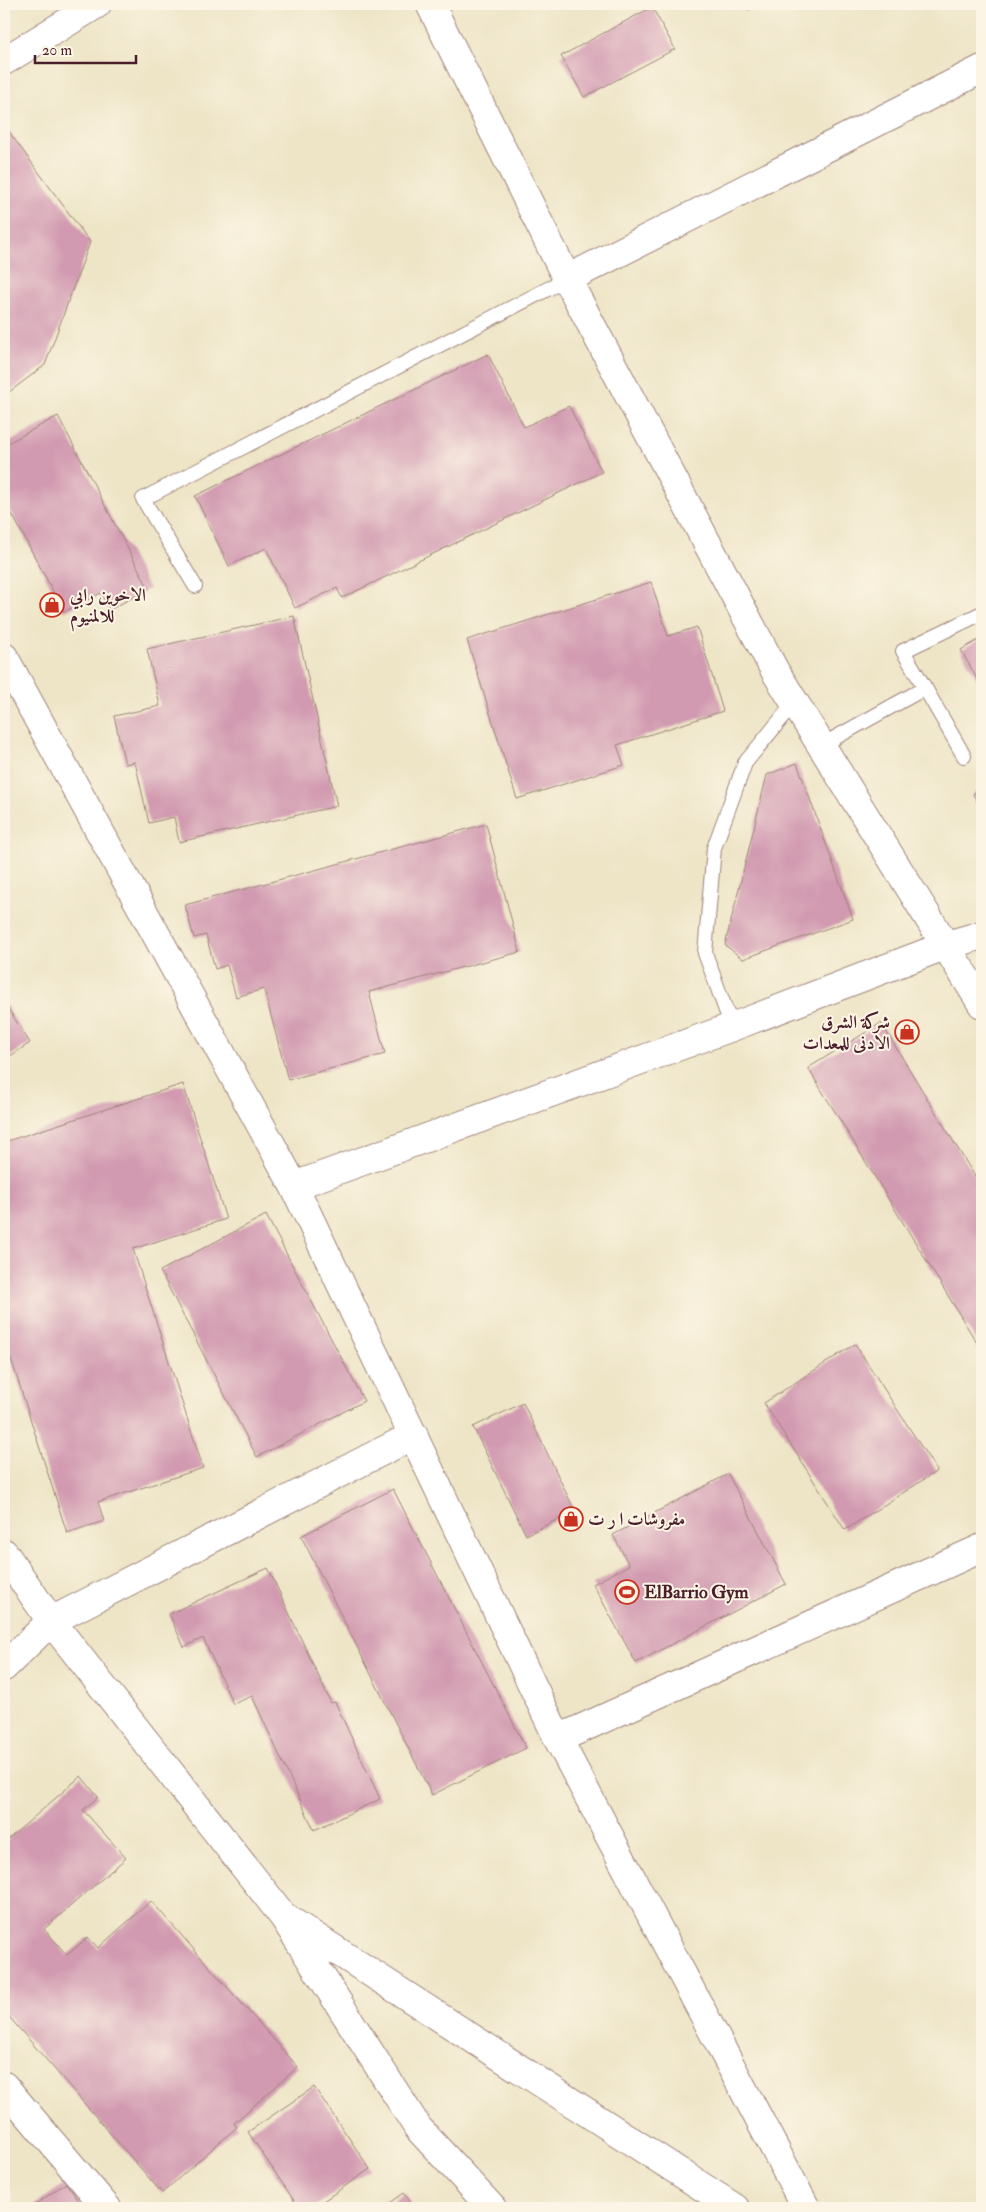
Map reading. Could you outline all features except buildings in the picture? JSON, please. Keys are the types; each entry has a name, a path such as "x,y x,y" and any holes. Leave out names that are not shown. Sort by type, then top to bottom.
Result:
{"street":[{"path":"4,61 97,4"},
{"path":"430,4 568,279 775,671 948,945 982,1004"},
{"path":"568,279 982,69"},
{"path":"4,657 294,1186 558,1739 806,2208"},
{"path":"294,1186 732,1027 948,945 982,935"},
{"path":"4,1667 51,1621 414,1435"},
{"path":"558,1739 982,1548"},
{"path":"4,1553 51,1621 283,1916 418,2128 492,2208"},
{"path":"283,1916 735,2208"},
{"path":"4,2086 107,2208"}],"lane":[{"path":"195,586 143,499 568,279"},
{"path":"964,756 903,650 982,613"},
{"path":"822,745 925,688"},
{"path":"732,1027 704,953 714,848 745,763 795,702"}],"place":[{"name":"الاخوين رابي للالمنيوم","path":"52,605"},
{"name":"شركة الشرق الادنى للمعدات","path":"907,1032"},
{"name":"مفروشات ا ر ت","path":"571,1519"},
{"name":"ElBarrio Gym","path":"627,1592"}]}
